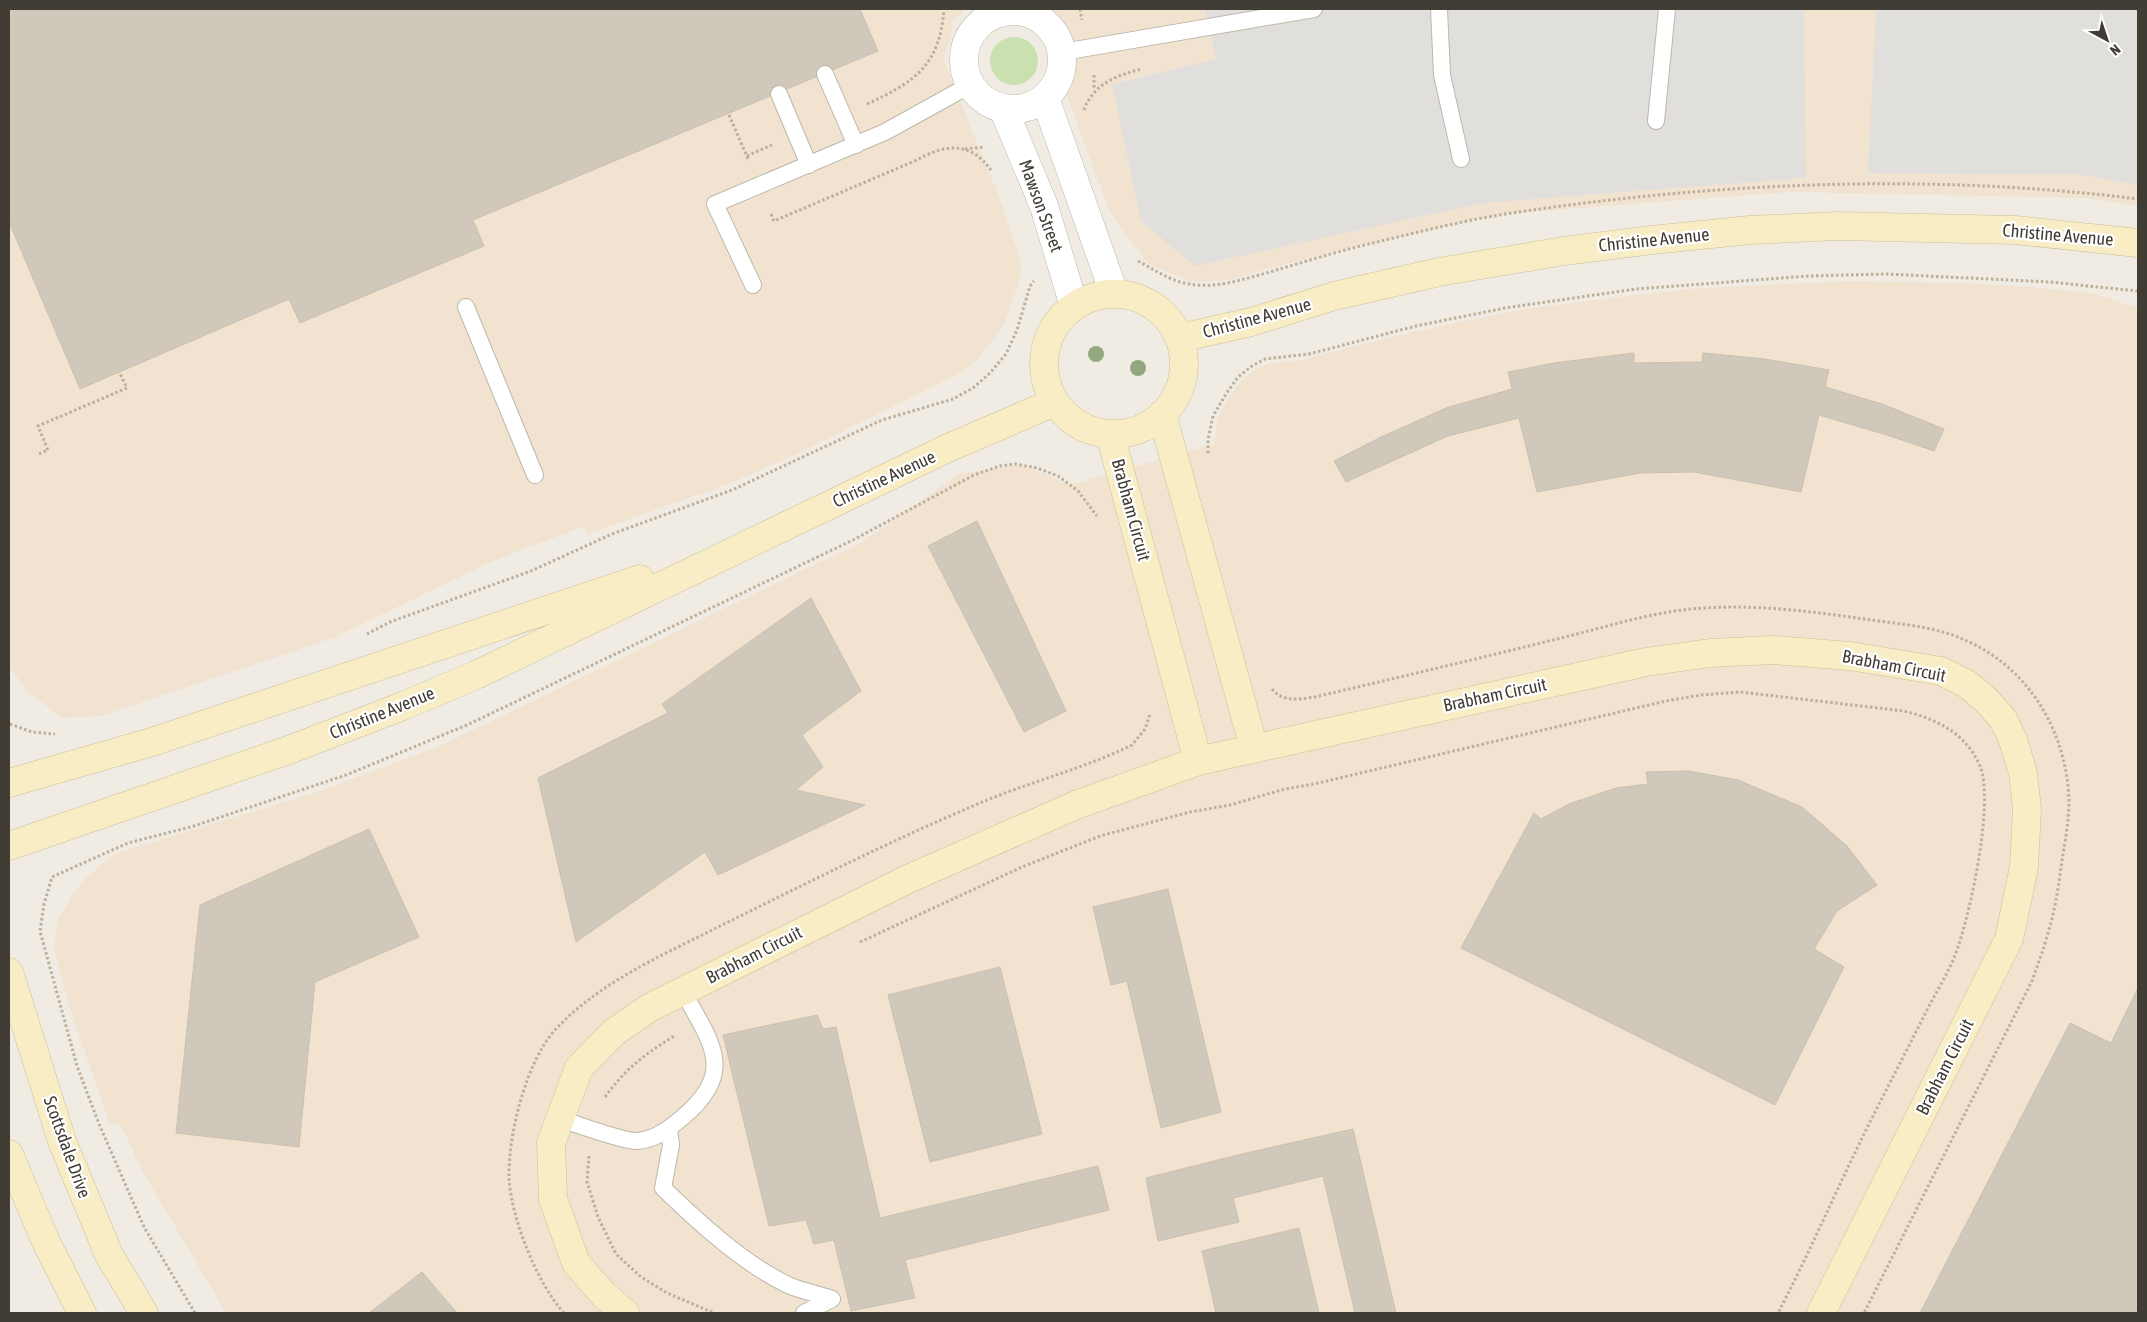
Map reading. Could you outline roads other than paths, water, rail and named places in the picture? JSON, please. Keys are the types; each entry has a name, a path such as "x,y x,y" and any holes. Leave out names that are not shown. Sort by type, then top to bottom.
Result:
{"street":[{"path":"1017,10 1033,14 1047,23 1058,36 1063,52 1062,69 1056,85 1045,98 1031,106 1017,109 1003,108 990,104 979,96 970,85 964,64 967,41 975,28 986,18 1000,12 1017,10"},
{"path":"1045,98 1114,294"},
{"name":"Mawson Street","path":"1003,108 1044,206 1074,306"},
{"name":"Christine Avenue","path":"1180,338 1251,322 1334,296 1439,272 1564,251 1711,234 1837,226 1995,230 2138,244"},
{"path":"1114,294 1128,295 1154,306 1165,315 1180,338 1184,363 1181,386 1162,414 1138,429 1110,434 1094,431 1079,424 1055,402 1045,377 1044,363 1046,350 1049,337 1074,306 1094,297 1114,294"},
{"name":"Christine Avenue","path":"9,846 286,751 403,706 476,674 948,448 1055,402"},
{"path":"1162,414 1254,748"},
{"name":"Brabham Circuit","path":"1110,434 1198,761"},
{"name":"Christine Avenue","path":"9,783 152,742 434,646 741,546"},
{"name":"Brabham Circuit","path":"625,1313 605,1296 576,1263 553,1199 551,1144 578,1068 613,1032 649,1008 908,879 1076,805 1198,761 1646,662 1710,653 1773,650 1850,656 1941,671 1967,684 1985,699 2003,719 2013,740 2023,773 2027,809 2024,867 2009,939 1821,1313"},
{"name":"Scottsdale Drive","path":"9,972 62,1142 109,1255 144,1313"},
{"path":"9,1154 46,1242 82,1313"}],"lane":[{"path":"1063,52 1314,9"},
{"path":"1439,9 1442,75 1461,159"},
{"path":"1656,121 1667,9"},
{"path":"825,74 856,145"},
{"path":"753,285 715,204 885,132 970,85"},
{"path":"778,94 809,165"},
{"path":"466,307 534,475"},
{"path":"560,1119 635,1141 651,1138 669,1129 693,1108 706,1093 716,1073 714,1054 700,1022 683,991"},
{"path":"669,1129 672,1145 663,1188 686,1211 744,1257 789,1285 832,1299 804,1313"}]}
